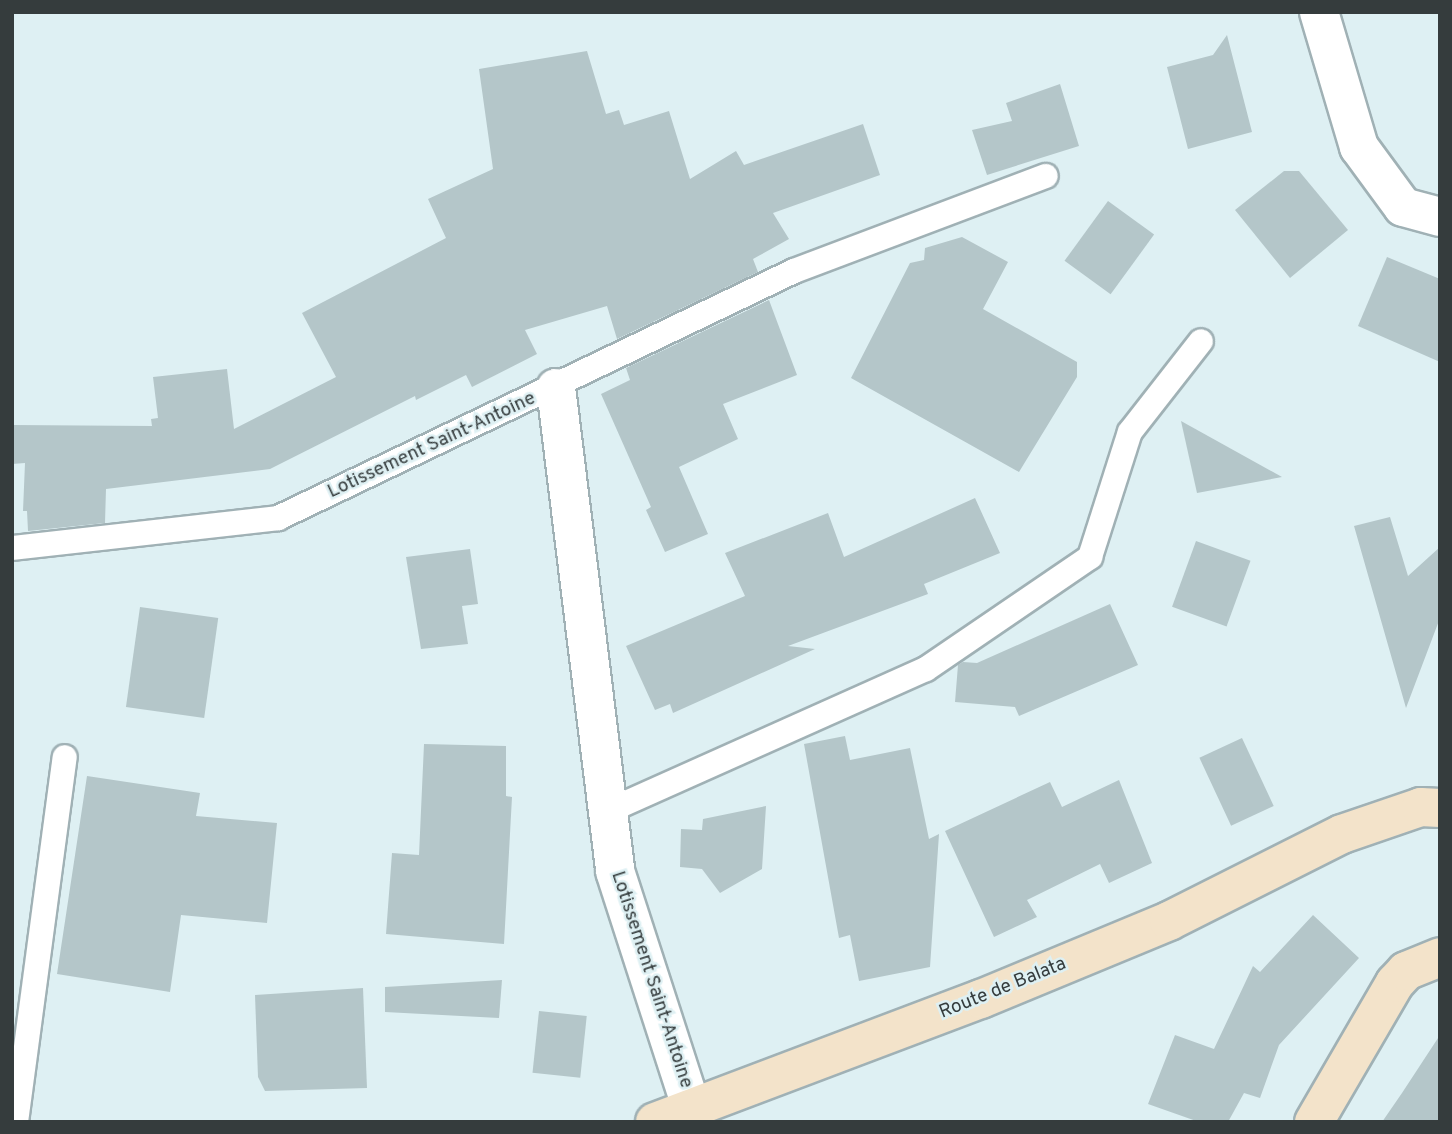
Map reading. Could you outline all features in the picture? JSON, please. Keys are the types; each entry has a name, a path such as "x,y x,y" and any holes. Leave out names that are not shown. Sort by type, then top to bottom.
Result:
{"main road":[{"name":"Route de Balata","path":"655,1122 981,999 1169,921 1342,834 1401,794 1440,785"},
{"name":"Route de Balata","path":"1342,834 1421,807 1440,808"},
{"path":"1314,1122 1385,1007 1395,983 1406,971 1440,957"},
{"path":"1385,1007 1440,981"}],"street":[{"path":"1319,12 1359,147 1403,207 1440,217"},
{"name":"Lotissement Saint-Antoine","path":"556,387 615,871 691,1107"}],"lane":[{"path":"556,387 794,271 1046,176"},
{"path":"606,811 926,669 1090,557 1129,432 1201,341"},
{"name":"Lotissement Saint-Antoine","path":"12,548 278,518 556,387"},
{"path":"16,1122 65,757"}],"building":[{"path":"1227,35 1252,132 1188,149 1167,67 1213,55"},
{"path":"587,51 606,114 619,110 624,125 669,111 690,179 736,151 744,165 863,124 880,175 773,213 789,239 753,259 758,272 617,339 607,306 525,330 537,354 472,387 466,375 416,400 415,396 270,469 106,489 105,523 28,531 27,511 23,511 25,463 12,464 12,425 152,426 151,419 158,418 153,377 227,369 234,429 336,377 302,313 446,238 428,199 493,169 479,69"},
{"path":"1060,84 1079,146 987,175 972,130 1012,121 1006,103"},
{"path":"1284,171 1299,171 1348,230 1290,278 1235,210"},
{"path":"1108,201 1154,235 1111,294 1065,261"},
{"path":"962,237 1008,262 983,309 1077,362 1077,377 1019,472 851,378 910,263 924,260 925,248"},
{"path":"1387,257 1440,279 1440,362 1358,326"},
{"path":"769,300 797,375 723,404 738,439 679,467 708,534 665,552 646,510 651,507 601,394 630,380 626,368"},
{"path":"1181,421 1282,477 1197,493"},
{"path":"975,498 1000,553 924,584 928,594 788,646 815,649 673,713 670,704 655,710 626,646 745,596 725,553 828,513 844,557"},
{"path":"1390,517 1408,576 1440,547 1440,618 1406,708 1354,526"},
{"path":"1196,541 1251,561 1227,627 1172,607"},
{"path":"470,549 478,604 462,606 468,644 421,649 406,557"},
{"path":"1110,604 1138,665 1019,716 1015,707 955,702 958,665 963,662 977,663"},
{"path":"140,607 218,618 204,718 126,707"},
{"path":"845,736 850,760 910,748 929,839 939,834 930,967 859,981 850,935 839,938 804,744"},
{"path":"1242,738 1274,806 1231,826 1199,758"},
{"path":"424,744 506,746 506,796 512,797 504,944 386,934 392,853 419,855"},
{"path":"87,776 200,793 196,816 277,823 267,923 181,915 170,992 57,974"},
{"path":"1119,780 1152,863 1109,883 1100,864 1027,900 1037,917 994,937 945,831 1050,782 1062,807"},
{"path":"766,806 762,869 720,893 702,869 680,867 681,829 702,830 703,819"},
{"path":"1313,915 1359,958 1279,1045 1260,1098 1244,1093 1228,1122 1199,1122 1148,1104 1175,1035 1214,1049 1253,966 1260,972"},
{"path":"502,980 499,1018 385,1012 385,987"},
{"path":"363,988 367,1088 265,1091 258,1077 255,995"},
{"path":"539,1011 587,1016 580,1078 533,1073"},
{"path":"1440,1035 1440,1122 1382,1122 1402,1093"}]}
